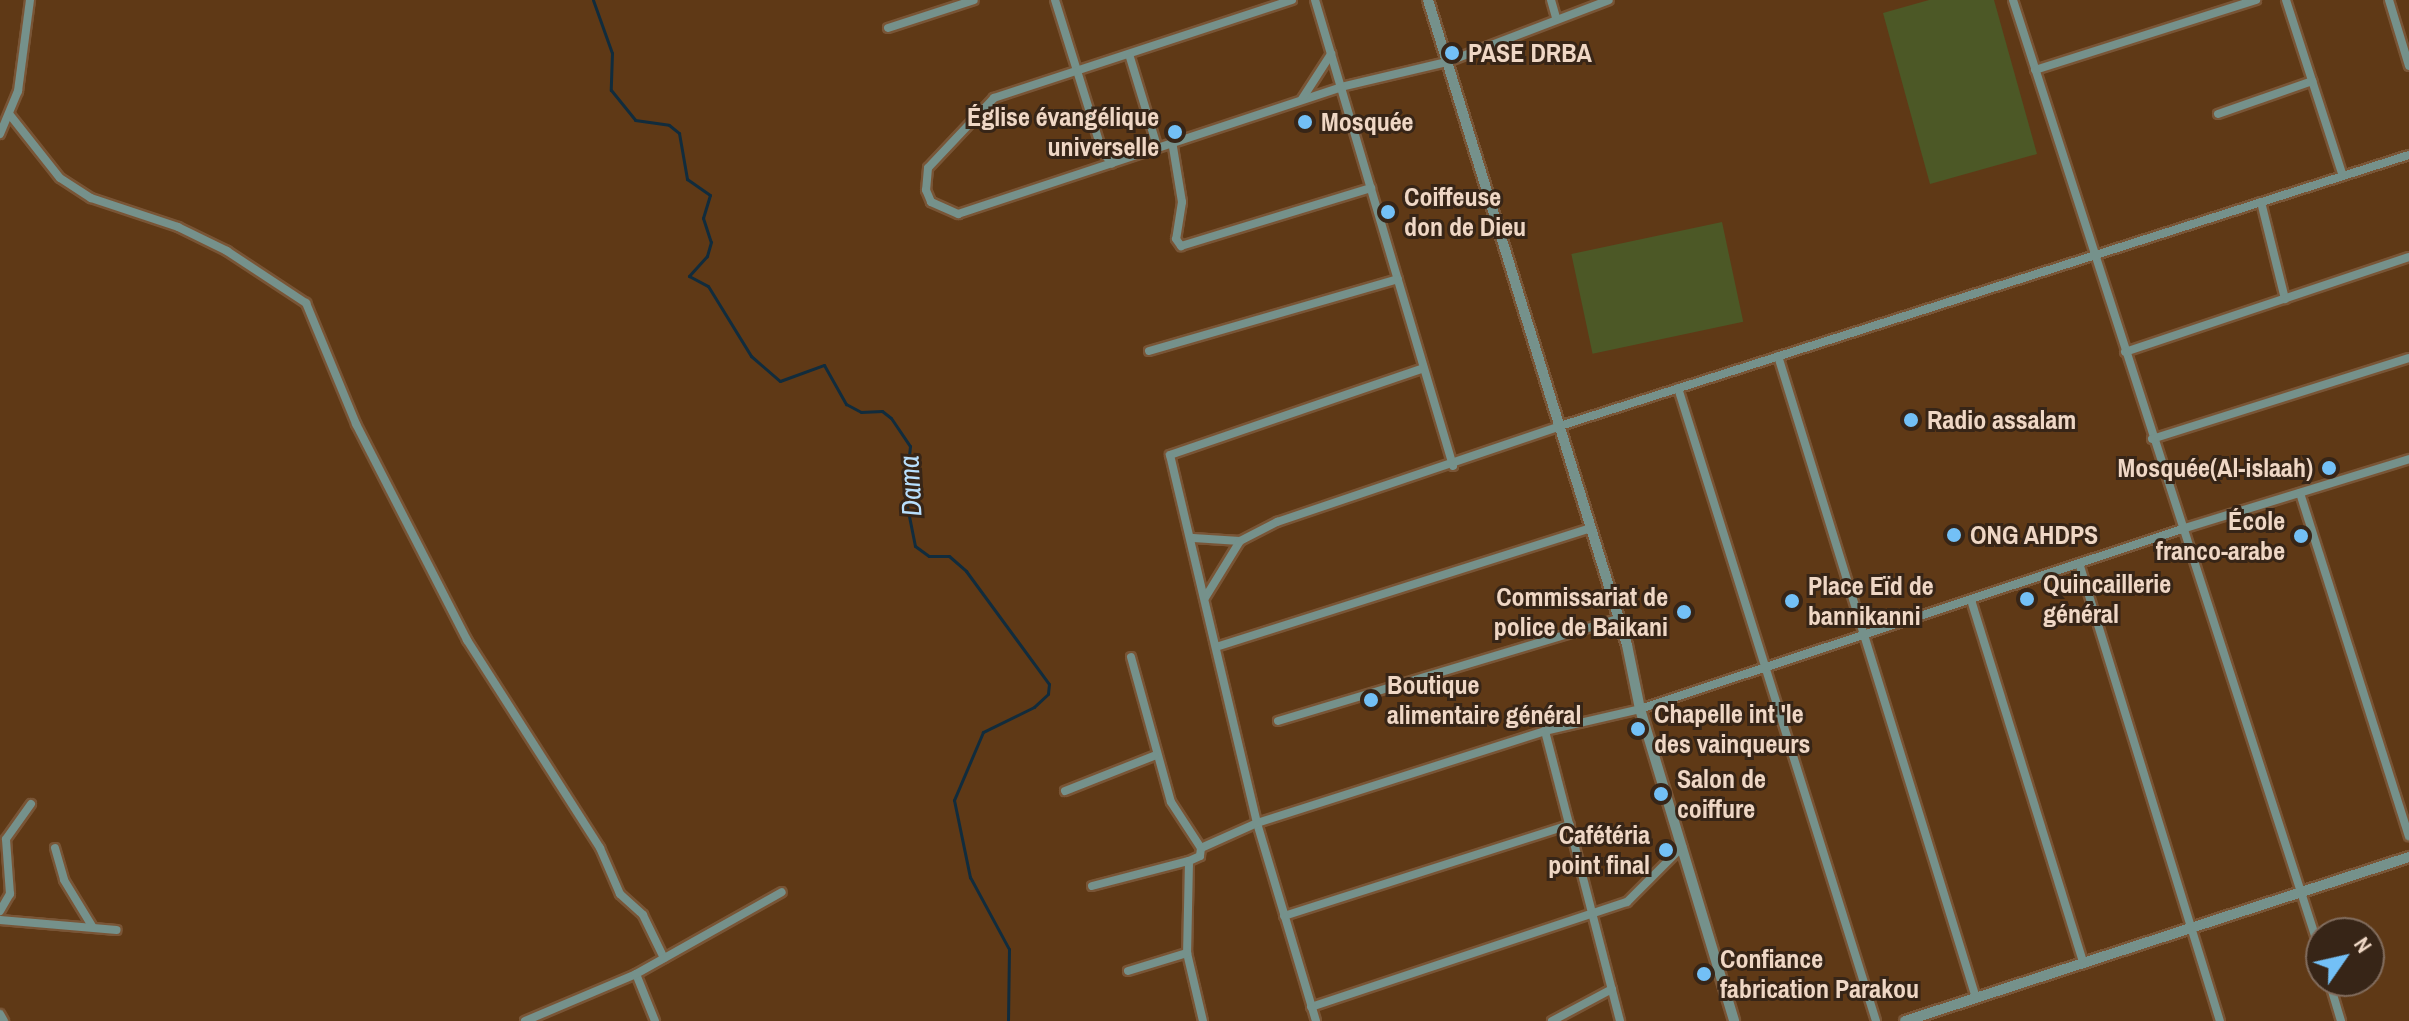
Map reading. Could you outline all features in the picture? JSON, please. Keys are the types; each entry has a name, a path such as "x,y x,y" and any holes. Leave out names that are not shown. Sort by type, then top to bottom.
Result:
{"street":[{"path":"0,134 10,115 30,0"},
{"path":"888,28 974,0"},
{"path":"1055,0 1102,151 1112,164"},
{"path":"1292,0 1077,69 985,105 928,168 926,190 942,210 958,214 1341,87 1447,62 1556,17 1609,0"},
{"path":"1315,0 1453,466"},
{"path":"1428,0 1557,427 1619,619 1640,709 1734,1021"},
{"path":"1551,0 1556,17"},
{"path":"2013,0 2152,439 2310,917"},
{"path":"2035,70 2256,0"},
{"path":"2286,0 2343,176"},
{"path":"2389,0 2409,66"},
{"path":"1129,54 1157,146"},
{"path":"1301,100 1331,54"},
{"path":"2218,114 2312,81"},
{"path":"10,115 60,178 91,198 178,227 227,251 306,303 356,424 467,640 600,848 620,894 637,906 664,958"},
{"path":"1172,141 1182,202 1176,239 1181,246 1371,188"},
{"path":"1193,538 1240,541 1277,522 1453,466 1557,427 2409,155"},
{"path":"2261,202 2285,299"},
{"path":"2125,352 2409,257"},
{"path":"1149,351 1398,279"},
{"path":"1778,356 1976,998"},
{"path":"2152,439 2409,358"},
{"path":"1316,1021 1257,823 1173,451 1424,368"},
{"path":"1678,388 1876,1021"},
{"path":"1201,848 1257,823 1545,731 1640,709 2182,529 2409,459"},
{"path":"2300,493 2409,836"},
{"path":"1216,647 1591,528"},
{"path":"1205,598 1240,541"},
{"path":"2079,563 2220,1021"},
{"path":"1971,600 2084,964"},
{"path":"1278,721 1619,619"},
{"path":"1092,886 1200,856 1201,848 1171,802 1154,756 1131,657"},
{"path":"1545,731 1620,1021"},
{"path":"1065,791 1154,756"},
{"path":"0,911 10,894 2,840 31,804"},
{"path":"1284,916 1570,825"},
{"path":"1311,1007 1627,902 1682,847"},
{"path":"55,848 64,880 92,926"},
{"path":"1905,1021 2409,857"},
{"path":"1189,861 1187,953 1203,1021"},
{"path":"525,1021 636,974 782,892"},
{"path":"0,920 117,930"},
{"path":"1128,971 1187,953"},
{"path":"636,974 655,1021"},
{"path":"1552,1021 1612,989"},
{"path":"2334,997 2341,1021"},
{"path":"0,1014 4,1021"}],"green space":[{"path":"1929,0 1994,0 2037,154 1930,184 1883,13"},
{"path":"1722,222 1743,322 1593,354 1571,254"}],"waterway":[{"name":"Dama","path":"593,0 612,53 611,90 635,120 669,125 679,133 687,179 710,195 703,218 711,242 707,256 689,276 708,286 751,356 780,381 824,365 846,404 861,412 882,411 891,418 910,446 905,496 915,546 929,556 949,556 966,571 1049,684 1048,694 1034,707 983,732 954,800 970,877 1009,949 1008,1021"}],"place":[{"name":"PASE DRBA","path":"1452,53"},
{"name":"Mosquée","path":"1305,122"},
{"name":"Église évangélique universelle","path":"1175,132"},
{"name":"Coiffeuse don de Dieu","path":"1388,212"},
{"name":"Radio assalam","path":"1911,420"},
{"name":"Mosquée(Al-islaah)","path":"2329,468"},
{"name":"ONG AHDPS","path":"1954,535"},
{"name":"École franco-arabe","path":"2301,536"},
{"name":"Quincaillerie général","path":"2027,599"},
{"name":"Place Eïd de bannikanni","path":"1792,601"},
{"name":"Commissariat de police de Baikani","path":"1684,612"},
{"name":"Boutique alimentaire général","path":"1371,700"},
{"name":"Chapelle int 'le des vainqueurs","path":"1638,729"},
{"name":"Salon de coiffure","path":"1661,794"},
{"name":"Cafétéria point final","path":"1666,850"},
{"name":"Confiance fabrication Parakou","path":"1704,974"}]}
